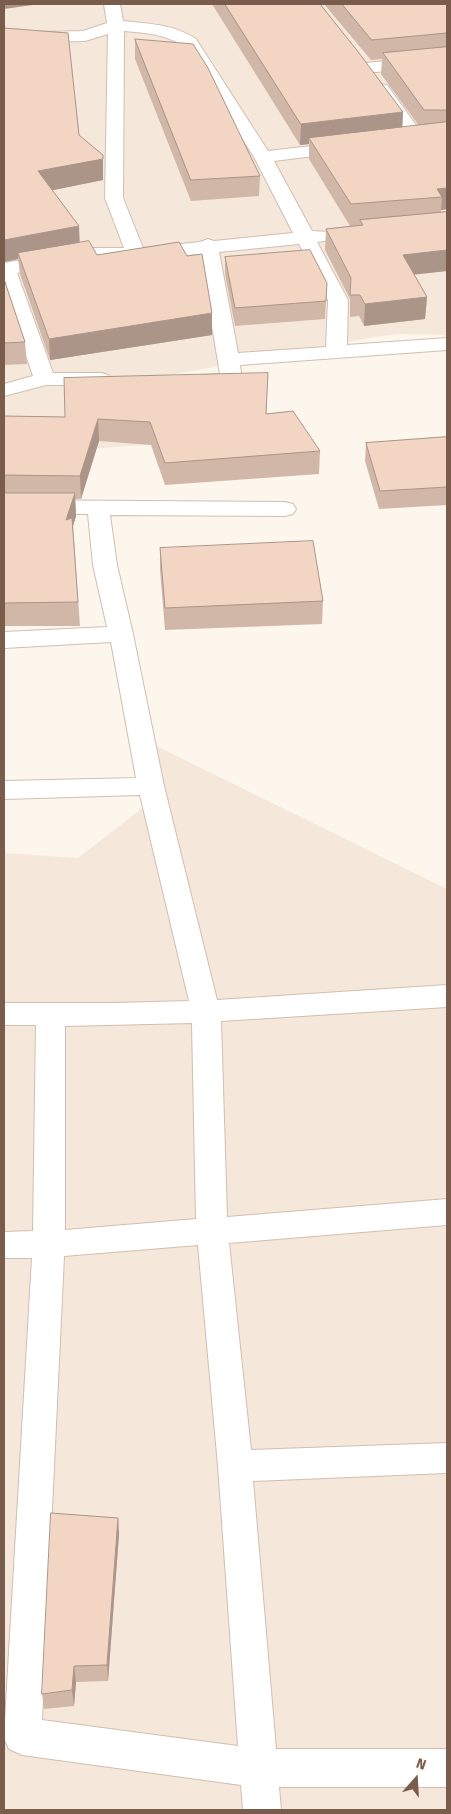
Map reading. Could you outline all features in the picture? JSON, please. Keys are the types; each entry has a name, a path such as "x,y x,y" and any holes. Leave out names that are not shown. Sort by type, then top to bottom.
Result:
{"street":[{"path":"112,4 116,25 112,177 114,198 136,254"},
{"path":"4,38 85,36 116,25 164,30 178,35 190,43 264,157 338,300 336,352"},
{"path":"354,54 425,138 398,141"},
{"path":"366,68 447,60"},
{"path":"264,157 360,145"},
{"path":"45,379 5,269 91,254 136,254 208,245 343,234"},
{"path":"183,380 232,380 208,245"},
{"path":"229,360 447,344"},
{"path":"4,390 45,379 124,380"},
{"path":"4,507 286,509"},
{"path":"98,507 104,565 121,634 151,786 206,1013 212,1231 235,1466 262,1810"},
{"path":"4,640 121,634"},
{"path":"4,790 151,786"},
{"path":"4,1014 51,1016 206,1013 447,996"},
{"path":"51,1016 49,1244 13,1735 260,1768 447,1768"},
{"path":"4,1245 49,1244 447,1212"},
{"path":"235,1466 447,1458"}],"shaded area":[{"path":"4,4 447,4 447,335 398,334 375,337 154,378 172,443 4,455"},
{"path":"130,733 447,889 447,1810 4,1810 4,853 78,858 163,792"}],"building":[{"path":"225,4 320,4 403,112 301,124"},
{"path":"342,4 447,4 447,33 372,40"},
{"path":"4,28 68,33 79,135 103,155 103,159 38,171 79,226 4,240"},
{"path":"135,39 193,44 208,68 260,176 191,180"},
{"path":"447,47 447,110 424,110 383,53"},
{"path":"447,122 447,188 437,189 442,197 351,204 309,138"},
{"path":"447,212 447,250 403,255 427,297 365,304 360,295 350,295 351,278 326,229 363,225 360,220"},
{"path":"89,241 97,255 179,242 187,256 202,254 212,313 49,339 18,253"},
{"path":"310,250 327,283 326,301 235,308 225,257"},
{"path":"4,279 25,342 4,343"},
{"path":"268,373 266,414 293,411 320,451 165,463 150,422 98,419 80,476 4,475 4,416 65,417 64,378"},
{"path":"447,437 447,487 380,491 366,443"},
{"path":"4,493 75,493 66,520 72,518 78,602 4,603"},
{"path":"313,541 323,601 165,608 160,548"},
{"path":"51,1513 118,1518 107,1665 74,1666 72,1690 42,1694"}]}
